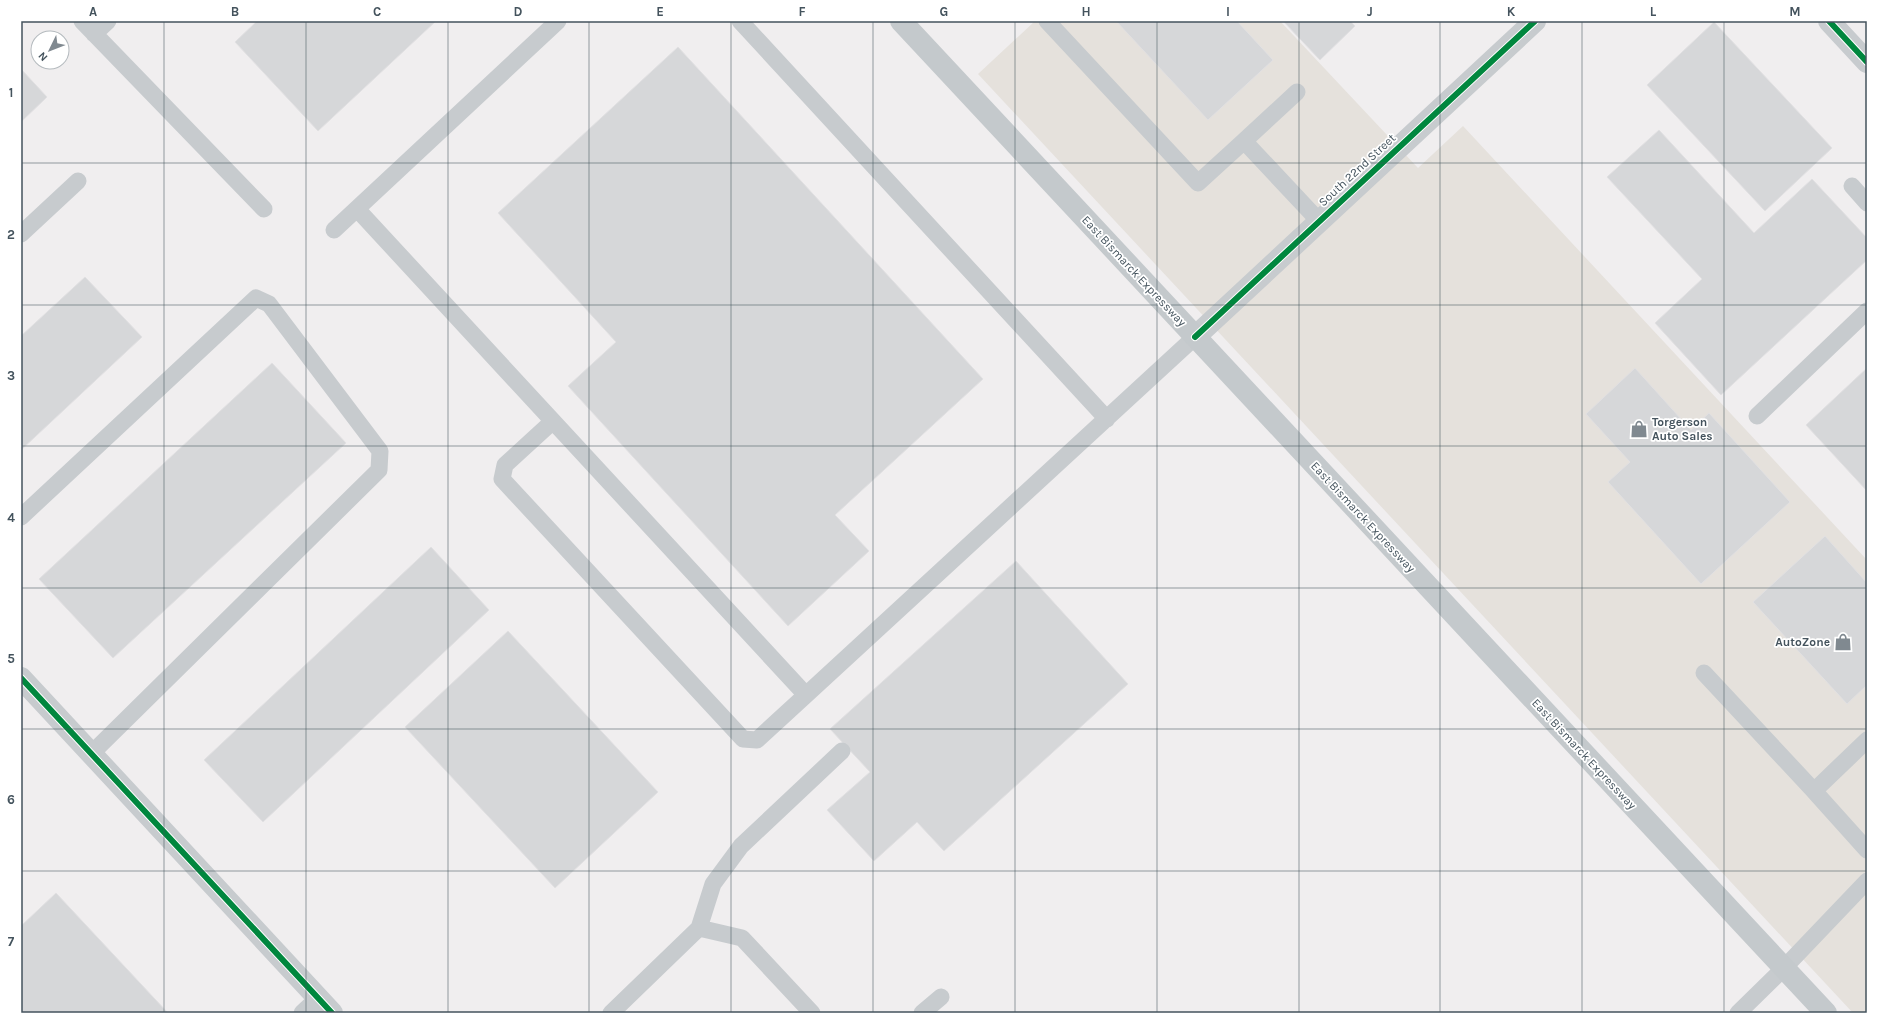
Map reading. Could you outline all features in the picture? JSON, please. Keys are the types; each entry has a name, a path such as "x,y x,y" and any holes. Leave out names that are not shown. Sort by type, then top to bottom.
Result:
{"main road":[{"name":"East Bismarck Expressway","path":"901,21 1826,1013"}],"street":[{"name":"South 22nd Street","path":"1195,337 1535,21"},
{"path":"1829,21 1867,62"},
{"path":"21,678 325,1006"}],"lane":[{"path":"82,21 264,209"},
{"path":"94,34 108,21"},
{"path":"334,230 558,21"},
{"path":"740,21 1107,418"},
{"path":"1047,21 1198,183 1297,92"},
{"path":"1244,141 1319,221"},
{"path":"21,234 78,181"},
{"path":"1852,186 1867,203"},
{"path":"356,209 806,695"},
{"path":"21,517 256,298 269,304 380,451 379,470 92,754"},
{"path":"1757,416 1867,311"},
{"path":"552,422 505,465 502,479 737,734 743,739 757,740 1195,337"},
{"path":"1704,673 1867,850"},
{"path":"1814,791 1867,740"},
{"path":"611,1013 699,928 713,884 742,846 842,751"},
{"path":"1738,1013 1784,968 1867,881"},
{"path":"699,928 742,938 812,1013"},
{"path":"922,1013 941,997"},
{"path":"302,1013 325,1006"}],"shaded area":[{"path":"1035,21 1280,21 1418,168 1463,126 1867,560 1867,1013 1853,1013 978,74"}],"building":[{"path":"257,21 436,21 318,131 235,42"},
{"path":"1116,21 1237,21 1273,60 1208,120"},
{"path":"1283,21 1350,21 1355,26 1320,60"},
{"path":"1714,22 1832,148 1765,211 1647,85"},
{"path":"678,47 983,379 835,515 869,551 788,626 568,386 616,342 498,213"},
{"path":"21,69 47,97 21,122"},
{"path":"1659,130 1754,233 1812,179 1867,238 1867,260 1721,395 1655,323 1702,279 1607,177"},
{"path":"85,277 142,337 21,450 21,336"},
{"path":"272,363 346,443 113,658 39,579"},
{"path":"1635,368 1691,430 1709,413 1790,502 1701,584 1608,482 1630,462 1586,414"},
{"path":"1867,368 1867,491 1806,425"},
{"path":"1825,536 1867,583 1867,685 1847,704 1753,602"},
{"path":"431,547 489,610 263,822 204,760"},
{"path":"1016,561 1128,684 944,851 917,822 874,861 827,810 870,772 830,729"},
{"path":"508,631 658,792 555,888 405,727"},
{"path":"56,893 168,1013 21,1013 21,926"}],"cycle path":[{"path":"1195,337 1535,21"},
{"path":"1829,21 1867,62"},
{"path":"21,678 332,1013"}],"place":[{"name":"Torgerson Auto Sales","path":"1639,429"},
{"name":"AutoZone","path":"1843,642"}]}
